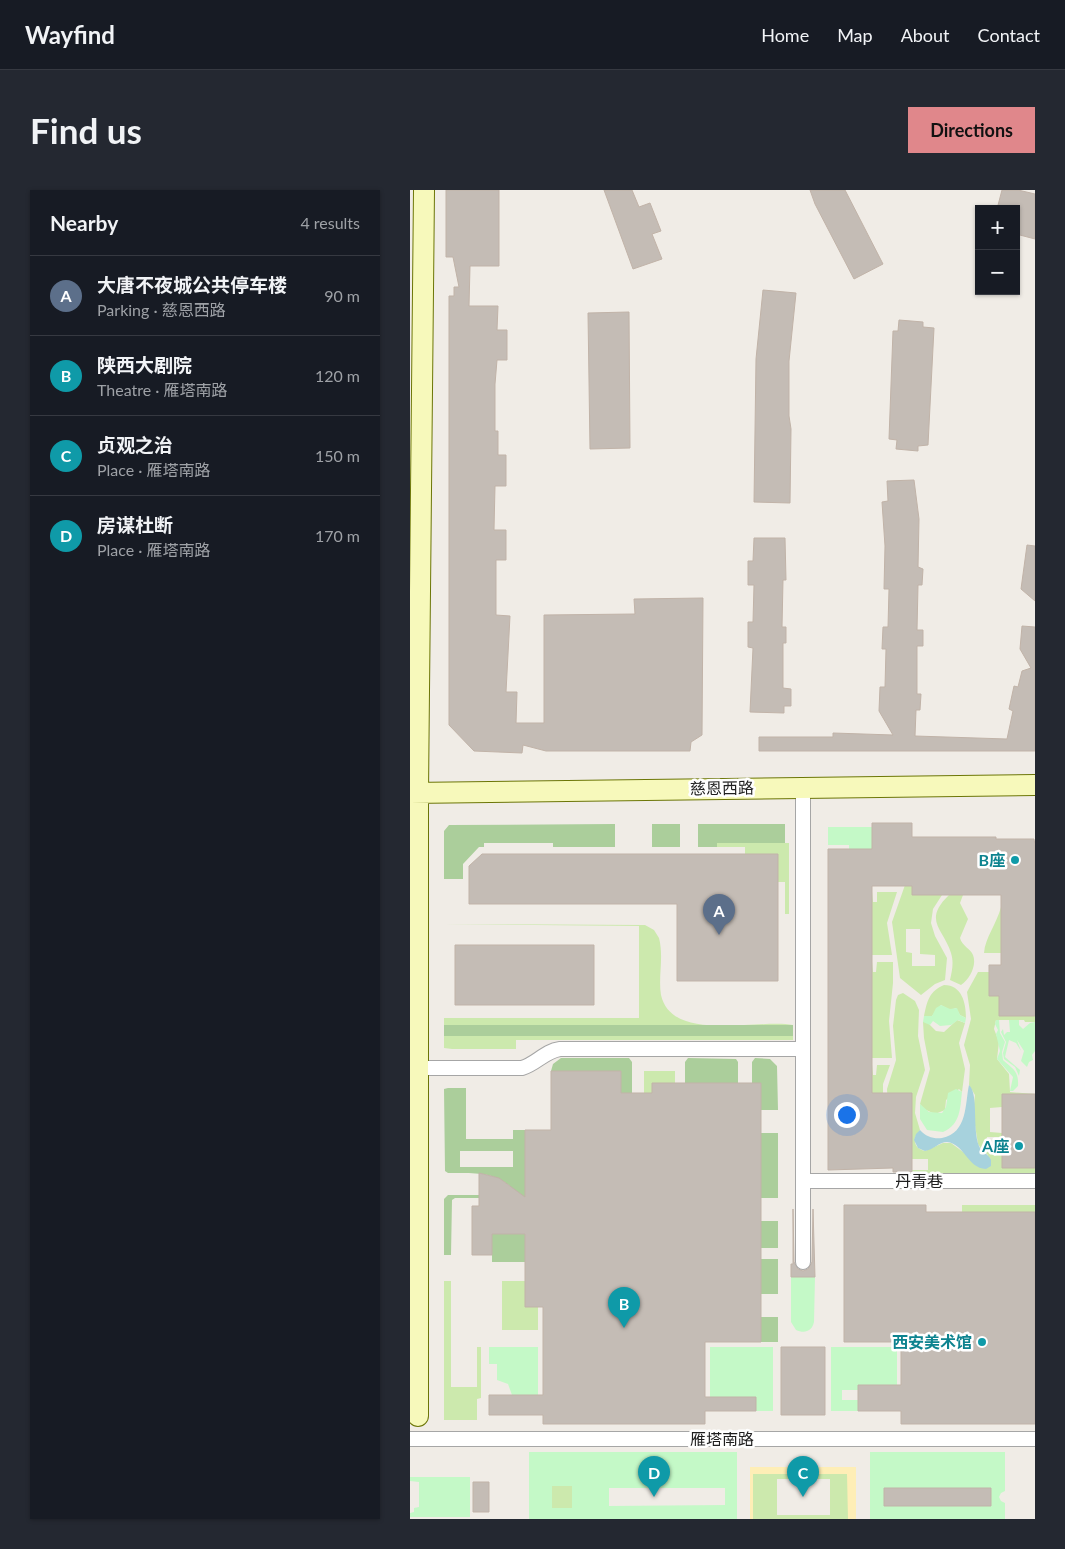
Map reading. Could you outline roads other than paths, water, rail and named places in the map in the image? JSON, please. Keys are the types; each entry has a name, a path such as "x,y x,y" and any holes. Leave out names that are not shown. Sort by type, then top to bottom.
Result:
{"street":[{"path":"418,1416 414,1208 418,1068 414,792 424,190"},
{"name":"慈恩西路","path":"414,792 1035,785"},
{"path":"803,787 803,1262"},
{"path":"418,1068 522,1068 531,1065 552,1051 560,1049 803,1049"},
{"name":"丹青巷","path":"803,1181 1035,1181"},
{"name":"雁塔南路","path":"410,1439 1035,1439"}],"water":[{"path":"969,1085 974,1096 979,1146 991,1160 991,1166 986,1169 974,1165 953,1144 944,1142 925,1151 918,1148 914,1140 920,1130 927,1136 942,1138 957,1130 964,1116"}],"place":[{"name":"B座","path":"1015,860"},
{"name":"大唐不夜城公共停车楼","path":"719,935"},
{"name":"A座","path":"1019,1146"},
{"name":"陕西大剧院","path":"624,1328"},
{"name":"西安美术馆","path":"982,1342"},
{"name":"房谋杜断","path":"654,1497"},
{"name":"贞观之治","path":"803,1497"}]}
